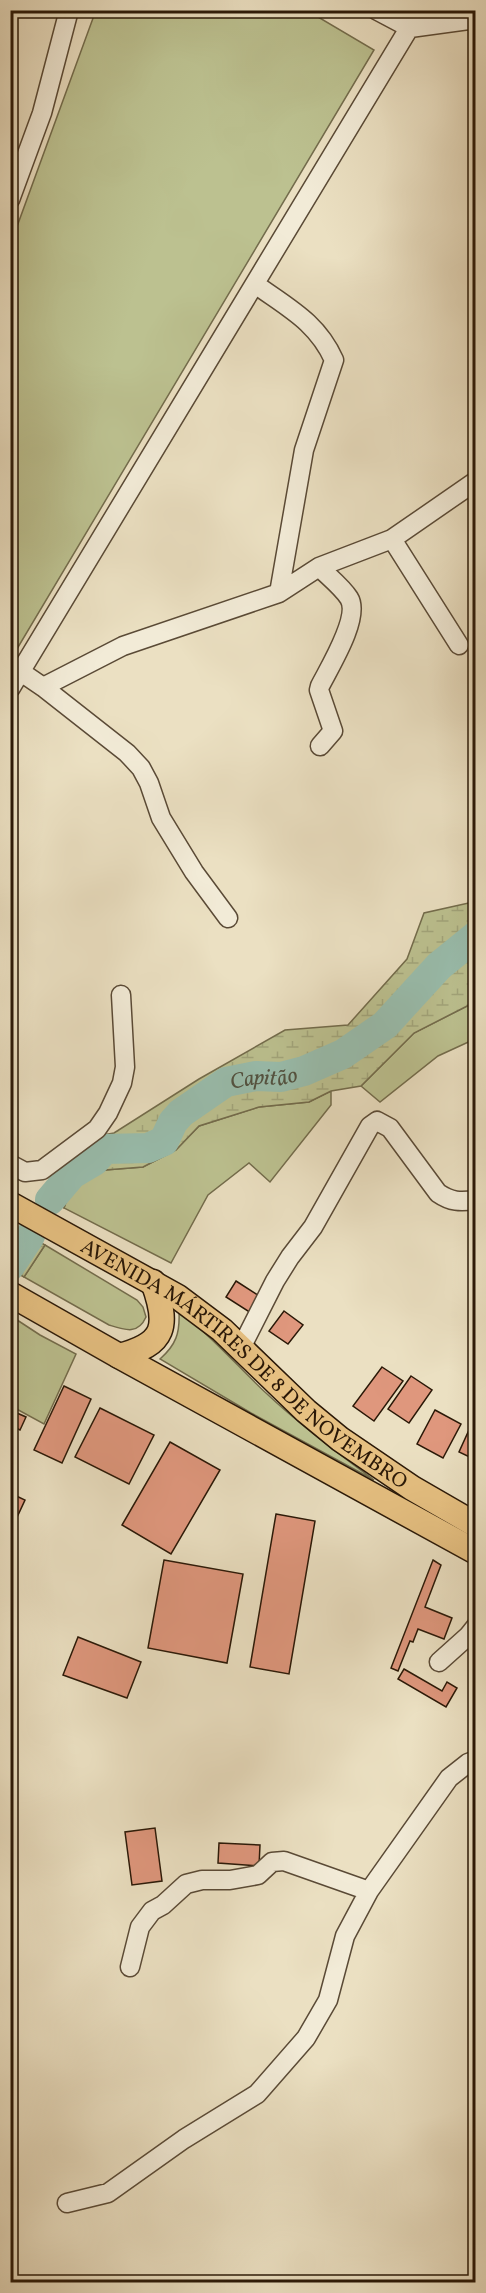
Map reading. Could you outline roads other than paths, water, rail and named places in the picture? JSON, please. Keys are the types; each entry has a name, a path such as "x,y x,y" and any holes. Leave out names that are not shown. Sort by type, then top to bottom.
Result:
{"main road":[{"name":"AVENIDA MÁRTIRES DE 8 DE NOVEMBRO","path":"17,1207 153,1282 202,1313 306,1411 340,1439 412,1488 476,1526"},
{"path":"118,1356 139,1350 152,1343 160,1332 163,1314 153,1282"},
{"name":"AVENIDA MÁRTIRES DE 8 DE NOVEMBRO","path":"12,1295 118,1356 476,1552"}],"street":[{"path":"10,200 42,113 69,10"},
{"path":"376,10 410,28 476,18"},
{"path":"10,688 420,10"},
{"path":"255,284 307,321 326,341 334,360 304,450 279,593"},
{"path":"43,687 123,646 279,593 319,567 392,539 476,481"},
{"path":"392,539 459,645"},
{"path":"319,567 349,597 352,611 342,647 319,690 333,730 320,746"},
{"path":"21,672 127,753 141,768 149,783 161,818 194,872 228,918"},
{"path":"10,1164 25,1172 42,1170 97,1129 108,1113 122,1083 125,1066 121,995"},
{"path":"241,1348 280,1273 313,1227 370,1126 377,1121 390,1128 438,1193 449,1200 459,1202 476,1200"},
{"path":"439,1662 476,1626"},
{"path":"67,2203 108,2193 184,2139 257,2094 306,2038 328,2000 345,1936 369,1891 449,1778 468,1762 476,1760"},
{"path":"130,1967 140,1927 152,1911 163,1905 186,1884 258,1875 272,1862 284,1861 369,1891"}],"waterway":[{"name":"Capitão","path":"50,1200 72,1174 94,1161 105,1149 148,1148 164,1141 173,1122 181,1113 226,1082 256,1076 281,1077 304,1071 343,1054 385,1025 439,966 476,936"},
{"name":"Capitão","path":"10,1266 30,1236"}]}
